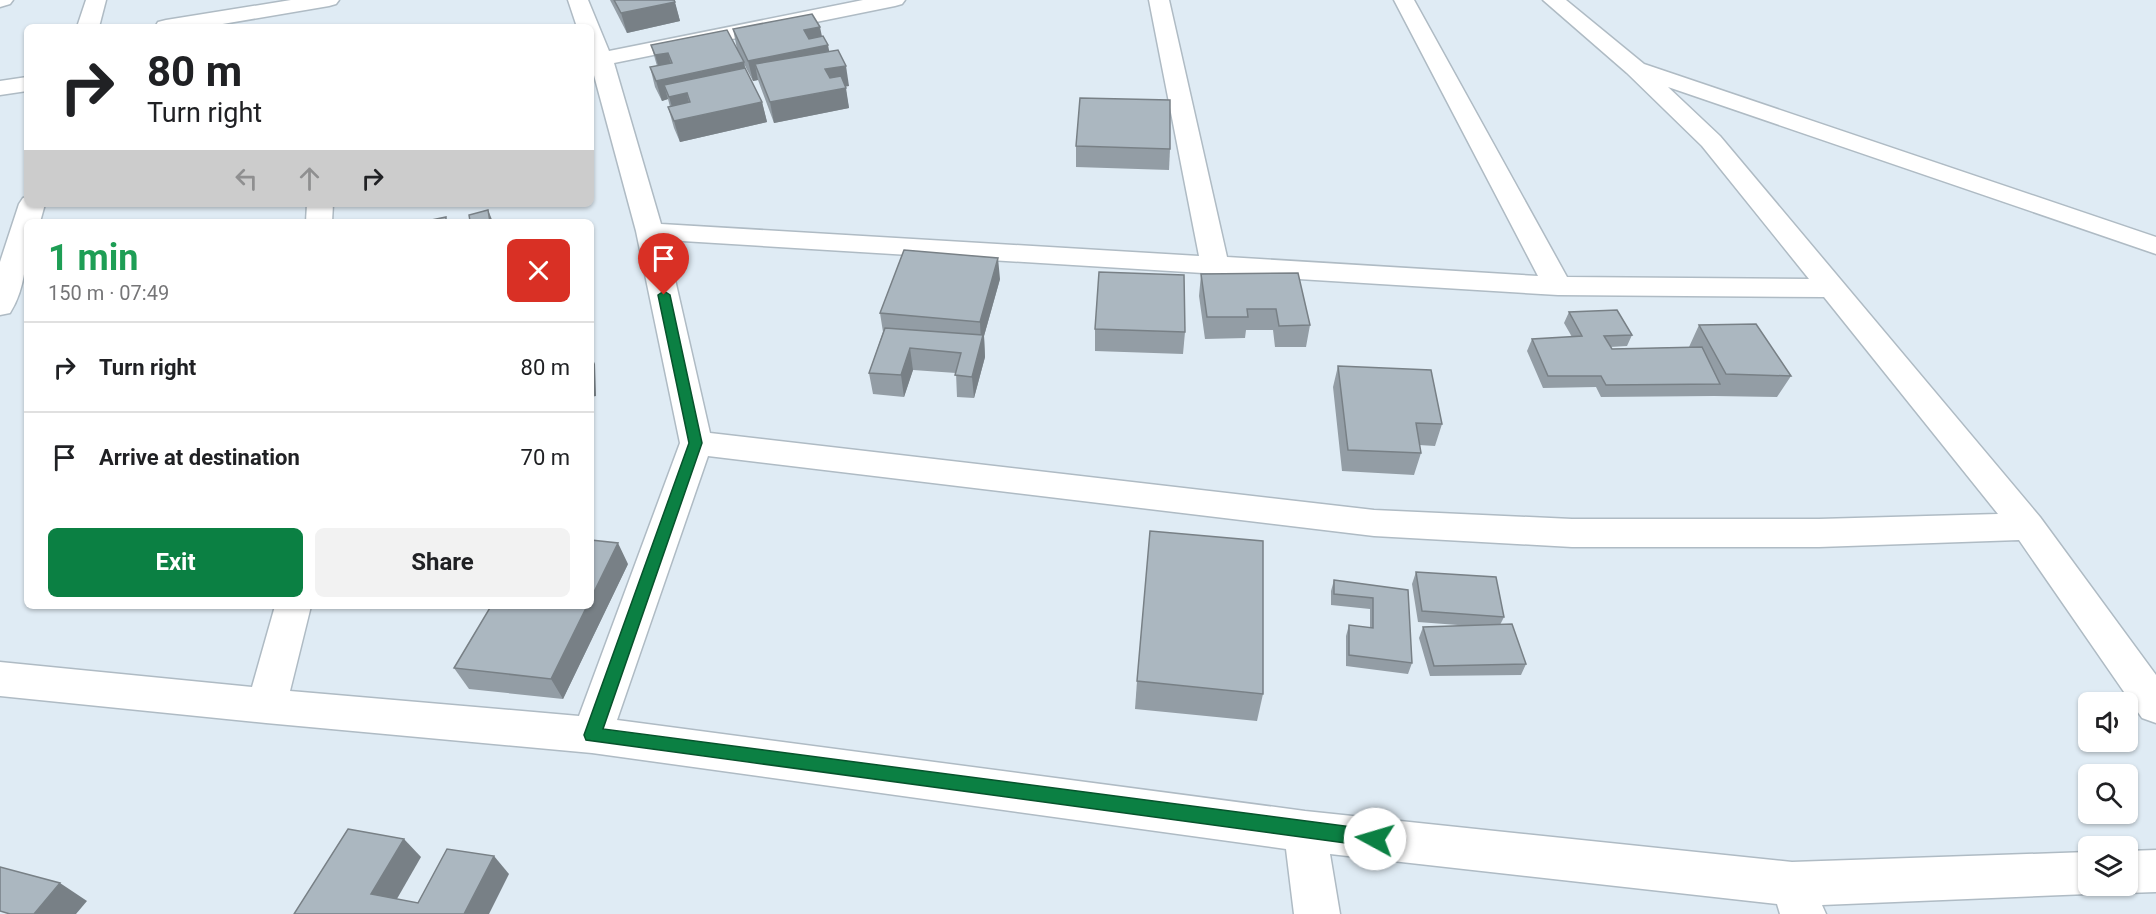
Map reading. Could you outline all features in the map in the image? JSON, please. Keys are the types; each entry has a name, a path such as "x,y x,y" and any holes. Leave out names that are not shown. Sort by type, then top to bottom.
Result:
{"street":[{"path":"89,24 96,0"},
{"path":"578,0 587,24"},
{"path":"592,735 696,443 650,231 596,46 895,0"},
{"path":"1159,0 1215,267"},
{"path":"1404,0 1558,286"},
{"path":"1553,0 1635,68 1711,141 2028,526 2156,706"},
{"path":"189,24 327,6"},
{"path":"1635,68 2156,246"},
{"path":"0,88 24,84"},
{"path":"0,306 24,230"},
{"path":"650,231 1558,286 1831,288"},
{"path":"696,443 1374,523 1572,533 1819,533 2028,526"},
{"path":"266,706 292,609"},
{"path":"0,679 266,706 592,735 1797,899 2078,874"},
{"path":"1305,831 1317,914"},
{"path":"2138,872 2156,871"}],"building":[{"path":"614,0 674,0 675,2 621,13"},
{"path":"812,14 820,27 804,30 809,39 823,36 828,45 748,61 733,29"},
{"path":"727,30 744,62 656,81 650,67 672,63 668,53 655,55 651,45"},
{"path":"838,50 846,66 825,69 830,78 841,76 846,88 770,102 755,64"},
{"path":"745,68 762,102 674,121 668,107 690,102 687,93 669,97 664,85"},
{"path":"1080,98 1170,100 1170,149 1076,146"},
{"path":"488,210 490,219 470,219 469,215"},
{"path":"904,250 998,258 980,322 880,313"},
{"path":"1099,272 1184,275 1185,332 1095,329"},
{"path":"1298,273 1310,325 1279,326 1276,309 1247,309 1248,317 1207,317 1201,274"},
{"path":"1617,310 1632,335 1604,336 1612,349 1702,347 1720,384 1606,385 1601,376 1548,376 1532,339 1582,336 1569,312"},
{"path":"1756,324 1791,376 1726,374 1699,325"},
{"path":"885,328 983,335 972,377 955,375 961,353 910,348 901,375 869,373"},
{"path":"1338,366 1431,370 1442,424 1416,423 1421,453 1348,450"},
{"path":"1150,531 1263,541 1263,694 1137,681"},
{"path":"594,540 618,543 594,592"},
{"path":"1416,572 1496,577 1504,617 1422,611"},
{"path":"1334,580 1408,590 1412,663 1349,655 1349,625 1373,628 1373,598 1334,594"},
{"path":"489,609 586,609 551,679 454,668"},
{"path":"1512,624 1526,664 1434,666 1423,627"},
{"path":"348,829 404,839 371,894 418,903 447,849 494,856 464,914 294,914"},
{"path":"0,867 60,883 34,914 10,914 0,911"}],"route":[{"path":"664,295 696,443 592,735 1375,839"}]}
